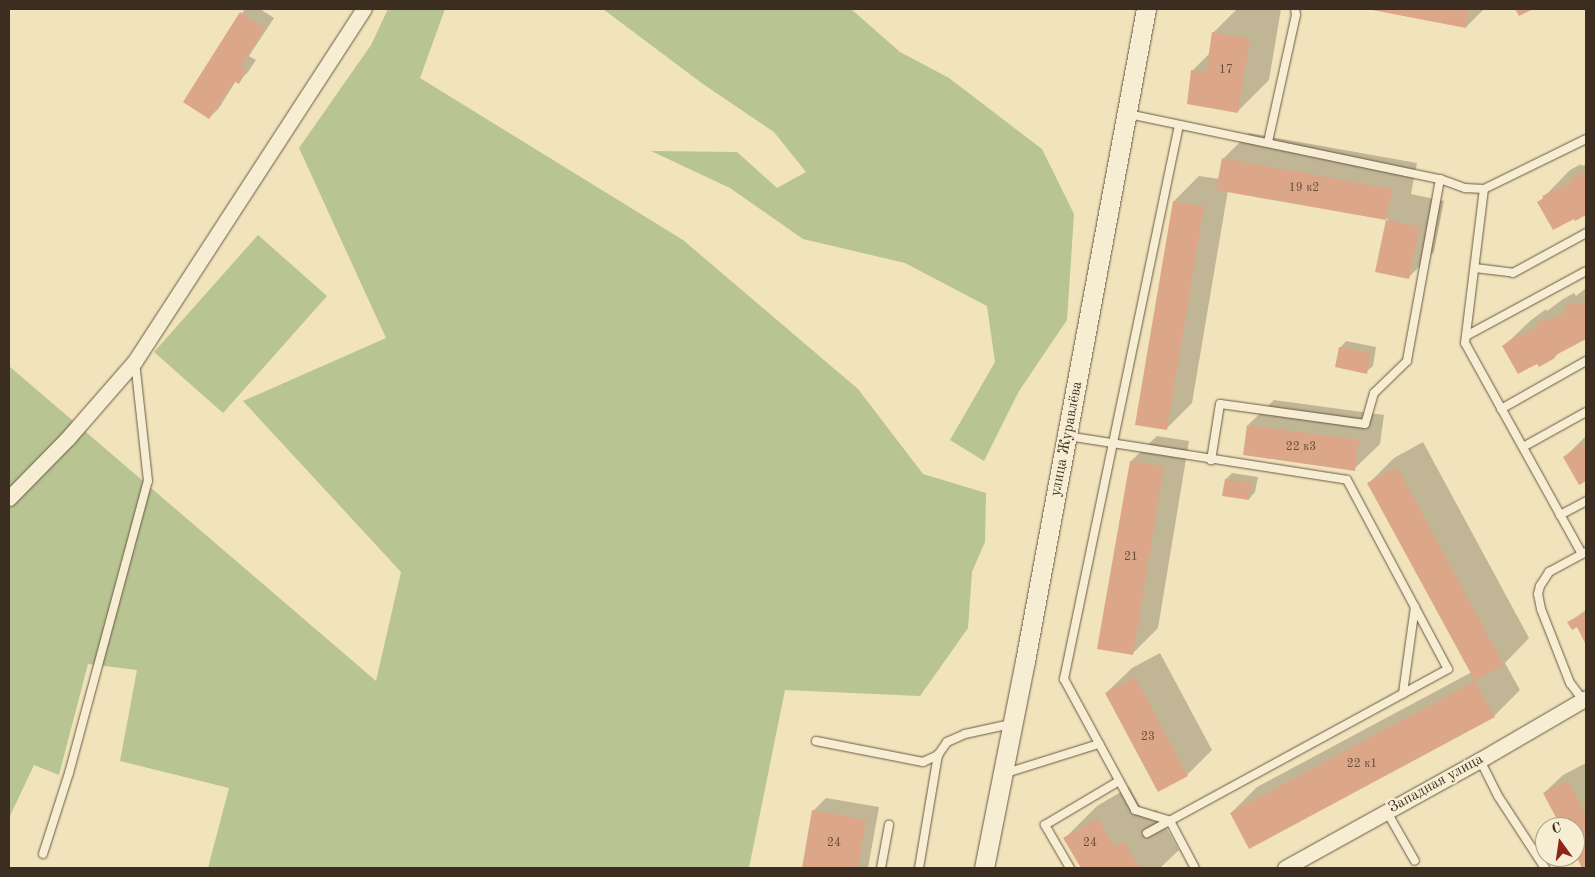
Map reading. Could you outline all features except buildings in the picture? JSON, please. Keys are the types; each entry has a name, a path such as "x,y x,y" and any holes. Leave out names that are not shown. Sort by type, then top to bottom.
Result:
{"street":[{"path":"9,498 67,439 135,361 364,9"},
{"name":"улица Журавлёва","path":"984,868 1013,724 1146,9"},
{"name":"Западная улица","path":"1285,868 1480,760 1585,699"}],"lane":[{"path":"1268,142 1296,15 1295,9"},
{"path":"1127,114 1440,179 1465,188 1484,189 1586,139"},
{"path":"1179,125 1064,679 1135,810 1170,821 1195,868"},
{"path":"1210,460 1220,404 1365,424 1374,393 1406,361 1440,179"},
{"path":"1484,189 1466,346 1560,516 1584,553 1549,572 1540,586 1538,594 1541,609 1570,683 1585,699"},
{"path":"1474,268 1513,273 1586,233"},
{"path":"1466,336 1586,271"},
{"path":"43,854 69,773 148,481 135,361"},
{"path":"1501,409 1586,361"},
{"path":"1523,448 1586,412"},
{"path":"1067,436 1210,460 1347,480 1448,669 1147,833"},
{"path":"1560,516 1586,501"},
{"path":"1403,693 1415,607"},
{"path":"919,868 938,755 947,742 965,734 1013,724"},
{"path":"816,741 923,762 938,755"},
{"path":"1003,775 1099,744"},
{"path":"1480,760 1498,796 1545,868"},
{"path":"1070,868 1045,825 1119,781"},
{"path":"1386,812 1415,861"},
{"path":"881,868 889,825"}],"green space":[{"path":"388,9 445,9 420,78 683,240 858,389 923,474 986,493 985,542 972,572 968,628 920,696 785,690 749,868 208,868 229,788 120,761 137,670 88,664 59,775 34,765 9,818 9,366 376,681 401,572 243,401 386,338 299,148 371,45"},
{"path":"603,9 851,9 900,52 949,78 1042,149 1074,214 1067,320 1019,391 984,461 950,440 995,362 987,306 905,263 803,239 730,188 651,151 737,152 777,188 806,172 774,132 703,84"},
{"path":"258,235 327,296 223,413 154,352"}]}
